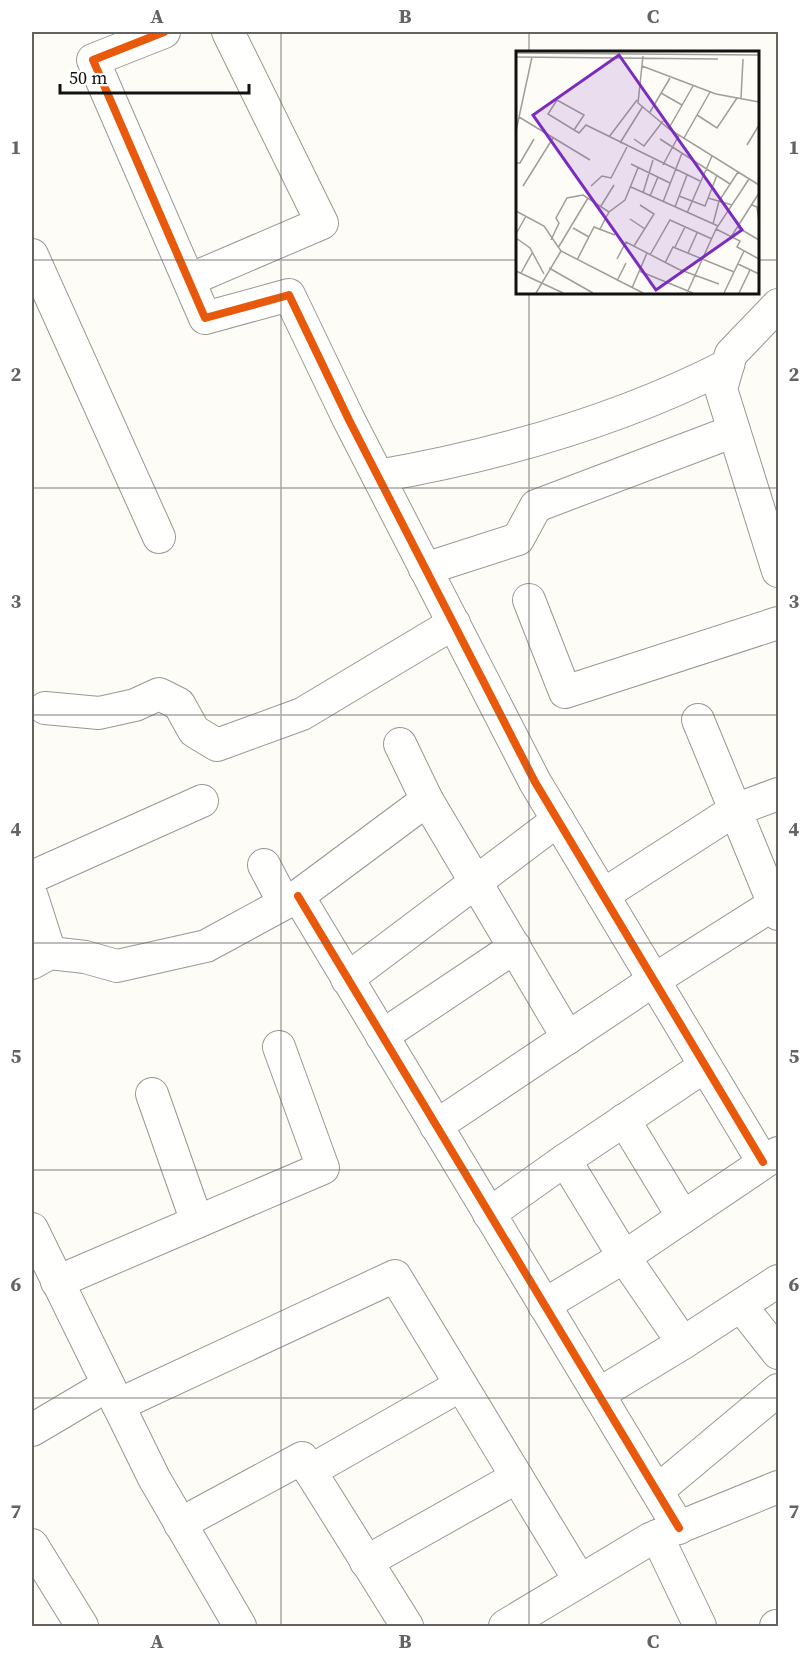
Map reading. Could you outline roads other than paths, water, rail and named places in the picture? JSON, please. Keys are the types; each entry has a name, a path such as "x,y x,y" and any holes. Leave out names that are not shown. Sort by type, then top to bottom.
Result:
{"street":[{"path":"164,32 93,60 205,318 289,295 425,569 536,782 705,1066 771,1158 624,1257 544,1305"},
{"path":"189,280 322,223 228,32"},
{"path":"32,255 159,537"},
{"path":"778,305 731,354 721,389 734,431 768,496 778,571"},
{"path":"378,476 440,465 575,429 687,386 728,365"},
{"path":"425,569 519,540 536,506 734,431"},
{"path":"529,600 565,692 778,623"},
{"path":"45,708 99,713 135,705 159,694 178,704 195,731 217,744 302,714 454,623"},
{"path":"436,1126 654,981 776,909 698,720"},
{"path":"400,744 427,800 568,1038"},
{"path":"603,895 735,810 778,794"},
{"path":"32,897 41,958 85,957 117,966 206,946 291,900 427,800"},
{"path":"32,878 202,801"},
{"path":"347,979 558,820"},
{"path":"264,866 347,979 657,1491 668,1532 700,1626"},
{"path":"382,1036 515,947"},
{"path":"57,1282 323,1168 279,1047"},
{"path":"489,1214 705,1066"},
{"path":"152,1094 197,1222"},
{"path":"624,1120 683,1217"},
{"path":"565,1160 624,1257 683,1343"},
{"path":"32,1229 154,1478 240,1626"},
{"path":"32,1430 395,1276 580,1581"},
{"path":"599,1394 778,1281"},
{"path":"741,1306 778,1353"},
{"path":"310,1471 461,1385"},
{"path":"657,1491 778,1390"},
{"path":"180,1524 302,1458 406,1626"},
{"path":"366,1562 517,1477"},
{"path":"505,1626 668,1532 778,1487"},
{"path":"32,1545 82,1626"}]}
